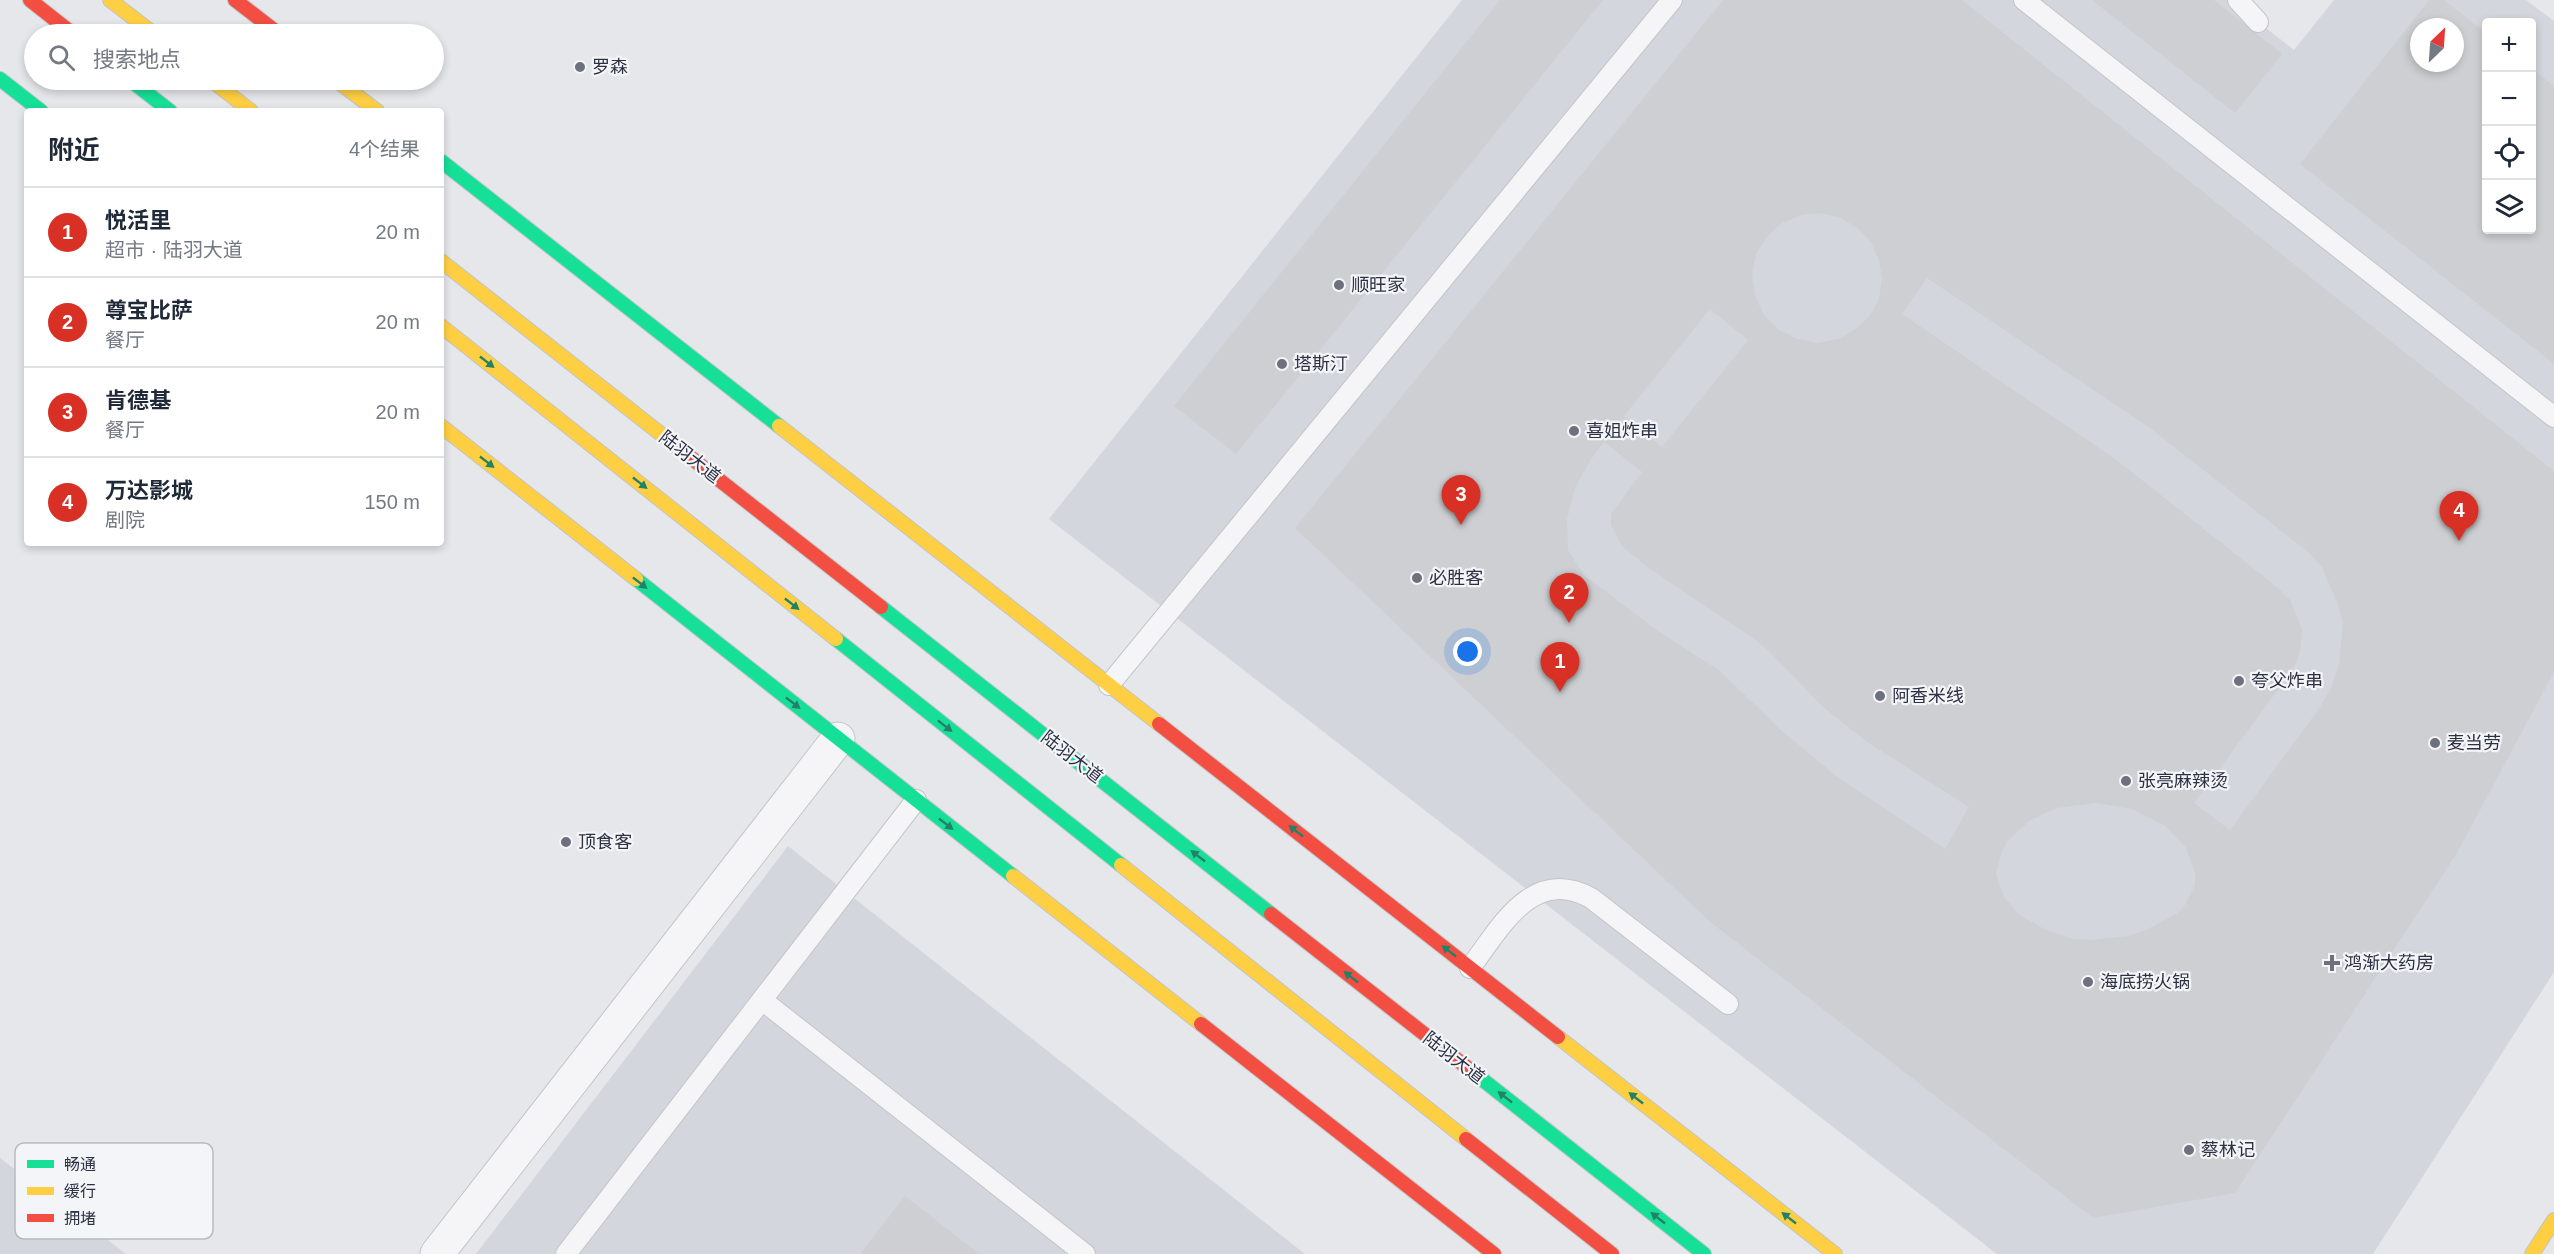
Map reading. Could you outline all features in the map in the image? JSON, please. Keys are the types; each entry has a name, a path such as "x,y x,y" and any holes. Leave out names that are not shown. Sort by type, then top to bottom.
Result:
{"main road":[{"path":"30,0 60,24"},
{"path":"110,0 140,24"},
{"path":"235,0 266,24"},
{"path":"0,79 37,108"},
{"path":"143,90 166,108"},
{"path":"224,90 247,108"},
{"path":"349,90 372,108"},
{"path":"444,164 1835,1254"},
{"name":"陆羽大道","path":"444,263 1704,1254"},
{"path":"444,328 1612,1254"},
{"path":"444,428 1494,1254"},
{"path":"2532,1254 2554,1220"}],"street":[{"path":"437,1254 838,739"}],"lane":[{"path":"1109,685 1672,0"},
{"path":"2024,0 2554,417"},
{"path":"2238,0 2258,22"},
{"path":"566,1254 916,800"},
{"path":"1470,968 1526,900 1542,891 1559,888 1578,891 1591,898 1728,1004"},
{"path":"762,1000 1085,1254"}],"shaded area":[{"path":"1462,0 2230,0 2294,50 2334,0 2526,0 2554,21 2554,972 2373,1254 1997,1254 1049,519"},
{"path":"788,846 1305,1254 476,1254"},
{"path":"0,1158 15,1169 15,1239 106,1239 126,1254 0,1254"}],"building":[{"path":"1500,0 1603,0 1236,454 1174,406"},
{"path":"1723,0 1962,0 2554,471 2554,672 2457,853 2235,1193 2093,1218 1709,921 1295,528","holes":["1821,213 1841,218 1857,228 1871,242 1879,260 1882,279 1879,299 1870,315 1856,329 1839,339 1818,343 1798,339 1779,330 1764,315 1755,296 1752,275 1756,254 1767,237 1782,223 1802,215","1927,278 2146,425 2308,552 2322,567 2339,607 2343,624 2339,664 2332,686 2318,710 2230,830 2194,803 2289,675 2298,659 2302,629 2290,600 2277,587 2118,461 1902,314","1710,309 1748,340 1662,447 1624,416","1604,442 1642,472 1611,514 1611,525 1622,546 1646,566 1753,638 1770,652 1822,706 1867,742 1969,807 1945,849 1836,776 1781,730 1719,670 1658,631 1584,575 1568,550 1567,519 1575,488 1591,459","2096,803 2132,809 2165,826 2186,848 2195,873 2195,885 2185,905 2176,914 2129,936 2092,940 2073,939 2044,929 2020,915 2004,897 1996,874 2002,851 2008,841 2029,821 2057,808"]},
{"path":"2092,0 2214,0 2282,54 2235,113"},
{"path":"2429,0 2444,0 2482,30 2482,234 2536,234 2536,72 2554,86 2554,364 2300,164 2410,24 2410,72 2464,72 2464,18 2415,18"},
{"path":"905,1196 979,1254 860,1254"}],"traffic: fast":[{"path":"0,79 37,108"},
{"path":"143,90 166,108"},
{"path":"444,163 779,426"},
{"path":"636,579 1013,876"},
{"path":"881,607 1271,914"},
{"path":"836,639 1121,865"},
{"path":"1469,1069 1704,1254"}],"traffic: slow":[{"path":"110,0 141,24"},
{"path":"224,90 247,108"},
{"path":"349,90 373,108"},
{"path":"444,263 671,442"},
{"path":"444,328 836,639"},
{"path":"779,426 1159,724"},
{"path":"444,428 636,579"},
{"path":"1121,865 1466,1139"},
{"path":"1013,876 1201,1024"},
{"path":"1558,1037 1835,1254"},
{"path":"2532,1254 2554,1220"}],"traffic: jam":[{"path":"30,0 60,24"},
{"path":"235,0 266,24"},
{"path":"671,442 881,607"},
{"path":"1159,724 1558,1037"},
{"path":"1271,914 1469,1069"},
{"path":"1201,1024 1494,1254"},
{"path":"1466,1139 1612,1254"}],"place":[{"name":"罗森","path":"580,67"},
{"name":"顺旺家","path":"1339,285"},
{"name":"塔斯汀","path":"1282,364"},
{"name":"喜姐炸串","path":"1574,431"},
{"name":"肯德基","path":"1461,525"},
{"name":"万达影城","path":"2459,541"},
{"name":"必胜客","path":"1417,578"},
{"name":"尊宝比萨","path":"1569,623"},
{"name":"夸父炸串","path":"2239,681"},
{"name":"悦活里","path":"1560,692"},
{"name":"阿香米线","path":"1880,696"},
{"name":"麦当劳","path":"2435,743"},
{"name":"张亮麻辣烫","path":"2126,781"},
{"name":"顶食客","path":"566,842"},
{"name":"鸿渐大药房","path":"2332,963"},
{"name":"海底捞火锅","path":"2088,982"},
{"name":"蔡林记","path":"2189,1150"}]}
